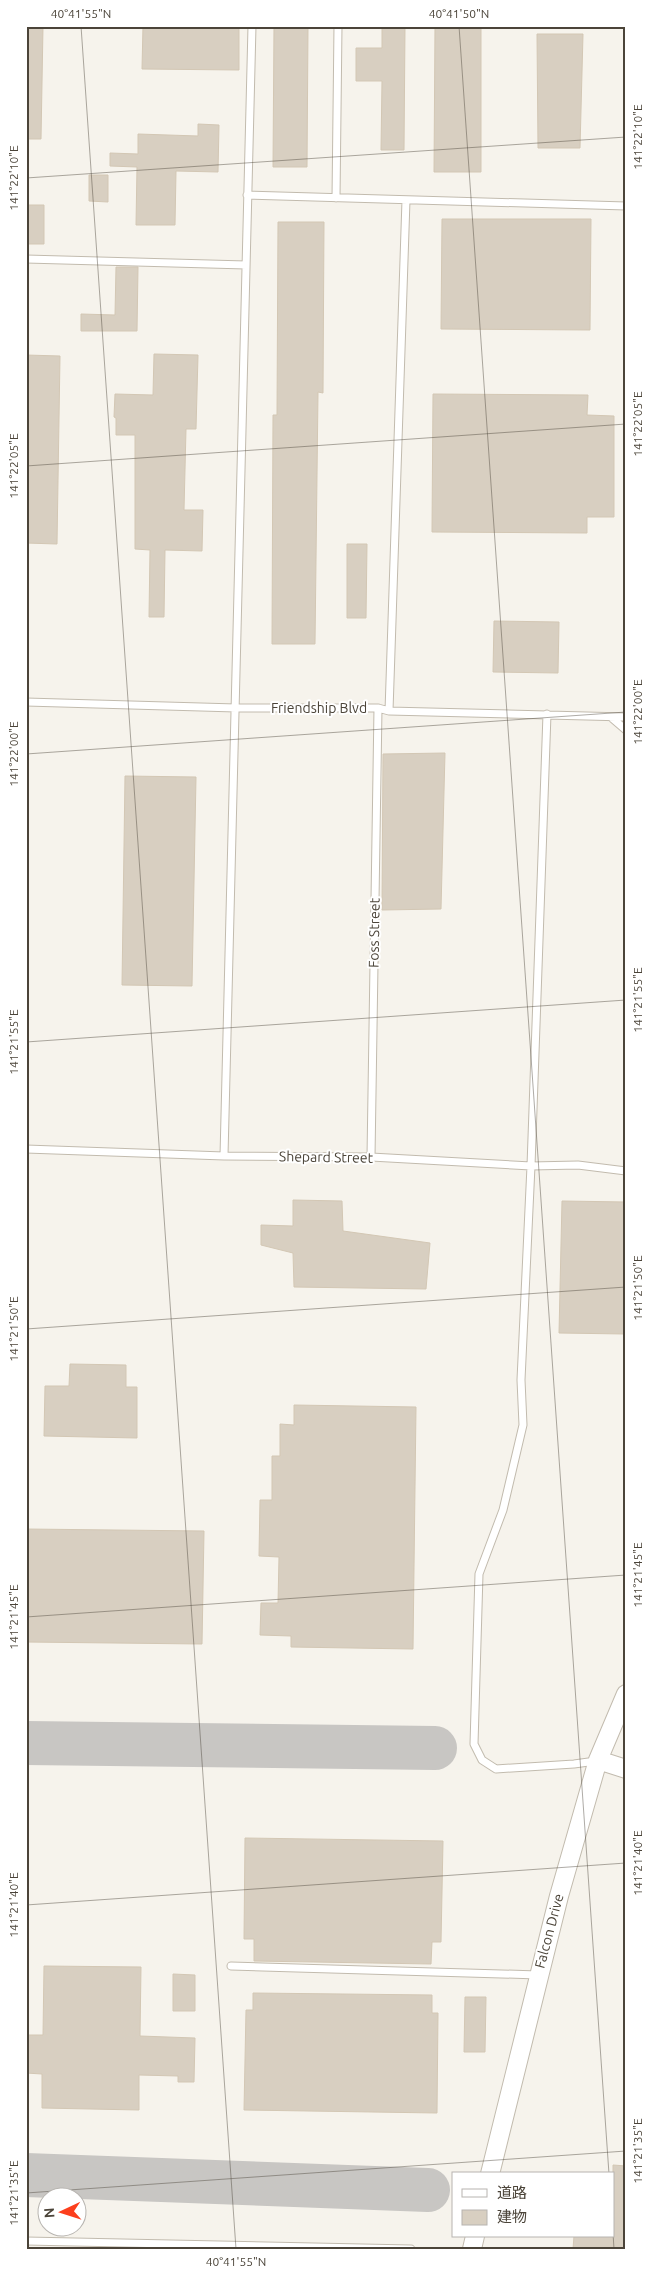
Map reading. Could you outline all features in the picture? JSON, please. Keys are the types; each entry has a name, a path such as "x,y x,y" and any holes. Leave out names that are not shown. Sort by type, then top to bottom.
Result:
{"street":[{"name":"Falcon Drive","path":"490,2172 538,1974 598,1760 626,1694"},
{"path":"598,1760 626,1769"}],"lane":[{"path":"224,1156 252,26"},
{"path":"336,198 338,26"},
{"path":"247,195 626,206"},
{"path":"389,711 406,200"},
{"path":"26,259 246,265"},
{"name":"Friendship Blvd","path":"26,702 236,708 378,708 389,711 626,717"},
{"name":"Foss Street","path":"371,1157 378,708"},
{"path":"547,714 531,1166 521,1380 523,1424 503,1510 479,1574 474,1744 482,1760 496,1769 574,1764 598,1760"},
{"path":"612,718 626,730"},
{"name":"Shepard Street","path":"26,1148 224,1156 371,1157 531,1166 578,1166 626,1171"},
{"path":"231,1966 538,1974"},
{"path":"26,2241 411,2249"}],"building":[{"path":"26,26 43,26 41,139 26,139"},
{"path":"143,26 239,26 239,70 142,69"},
{"path":"274,26 308,26 307,167 273,167"},
{"path":"382,26 405,26 404,150 381,150 382,81 356,81 356,48 382,48"},
{"path":"435,26 481,26 481,172 434,172"},
{"path":"537,34 583,34 580,148 538,148"},
{"path":"198,124 219,125 218,172 176,171 175,225 136,225 137,167 110,166 110,153 138,154 138,134 198,136"},
{"path":"89,175 108,175 108,202 89,201"},
{"path":"26,205 44,205 44,244 26,244"},
{"path":"442,219 591,219 590,330 441,329"},
{"path":"278,222 324,222 323,393 318,392 315,644 272,644 273,415 277,415"},
{"path":"116,267 138,267 137,331 81,331 81,314 115,315"},
{"path":"154,354 198,355 196,429 186,429 184,510 203,510 202,551 165,550 164,617 149,617 150,550 135,549 135,435 116,435 116,418 114,417 115,394 153,395"},
{"path":"26,355 60,356 57,544 26,543"},
{"path":"433,394 588,395 587,415 614,416 614,517 587,517 587,533 432,532"},
{"path":"347,544 367,544 366,618 347,618"},
{"path":"494,621 559,622 558,673 493,672"},
{"path":"445,753 441,909 382,910 383,754"},
{"path":"125,776 196,777 192,986 122,985"},
{"path":"293,1200 342,1201 343,1231 430,1243 426,1289 294,1287 293,1253 261,1245 261,1225 293,1226"},
{"path":"562,1201 626,1202 625,1334 559,1333"},
{"path":"70,1364 126,1365 126,1387 137,1387 137,1438 44,1436 45,1386 69,1386"},
{"path":"294,1405 416,1407 413,1649 291,1647 291,1636 260,1635 261,1603 278,1603 279,1557 259,1556 260,1500 272,1500 272,1456 280,1456 280,1424 294,1425"},
{"path":"26,1529 204,1531 202,1644 26,1642"},
{"path":"245,1838 443,1841 441,1942 432,1942 431,1964 254,1961 254,1939 244,1939"},
{"path":"44,1966 141,1967 140,2036 195,2038 194,2082 178,2082 178,2076 139,2075 139,2110 42,2108 42,2074 26,2073 26,2035 43,2035"},
{"path":"173,1974 195,1975 195,2011 173,2011"},
{"path":"253,1993 432,1995 432,2013 438,2013 437,2113 244,2110 246,2010 253,2010"},
{"path":"465,1997 486,1997 485,2052 464,2052"},
{"path":"613,2165 626,2166 626,2249 573,2249 574,2238 614,2238"}],"taxiway":[{"path":"26,1743 435,1748"},
{"path":"26,2175 428,2190"}]}
